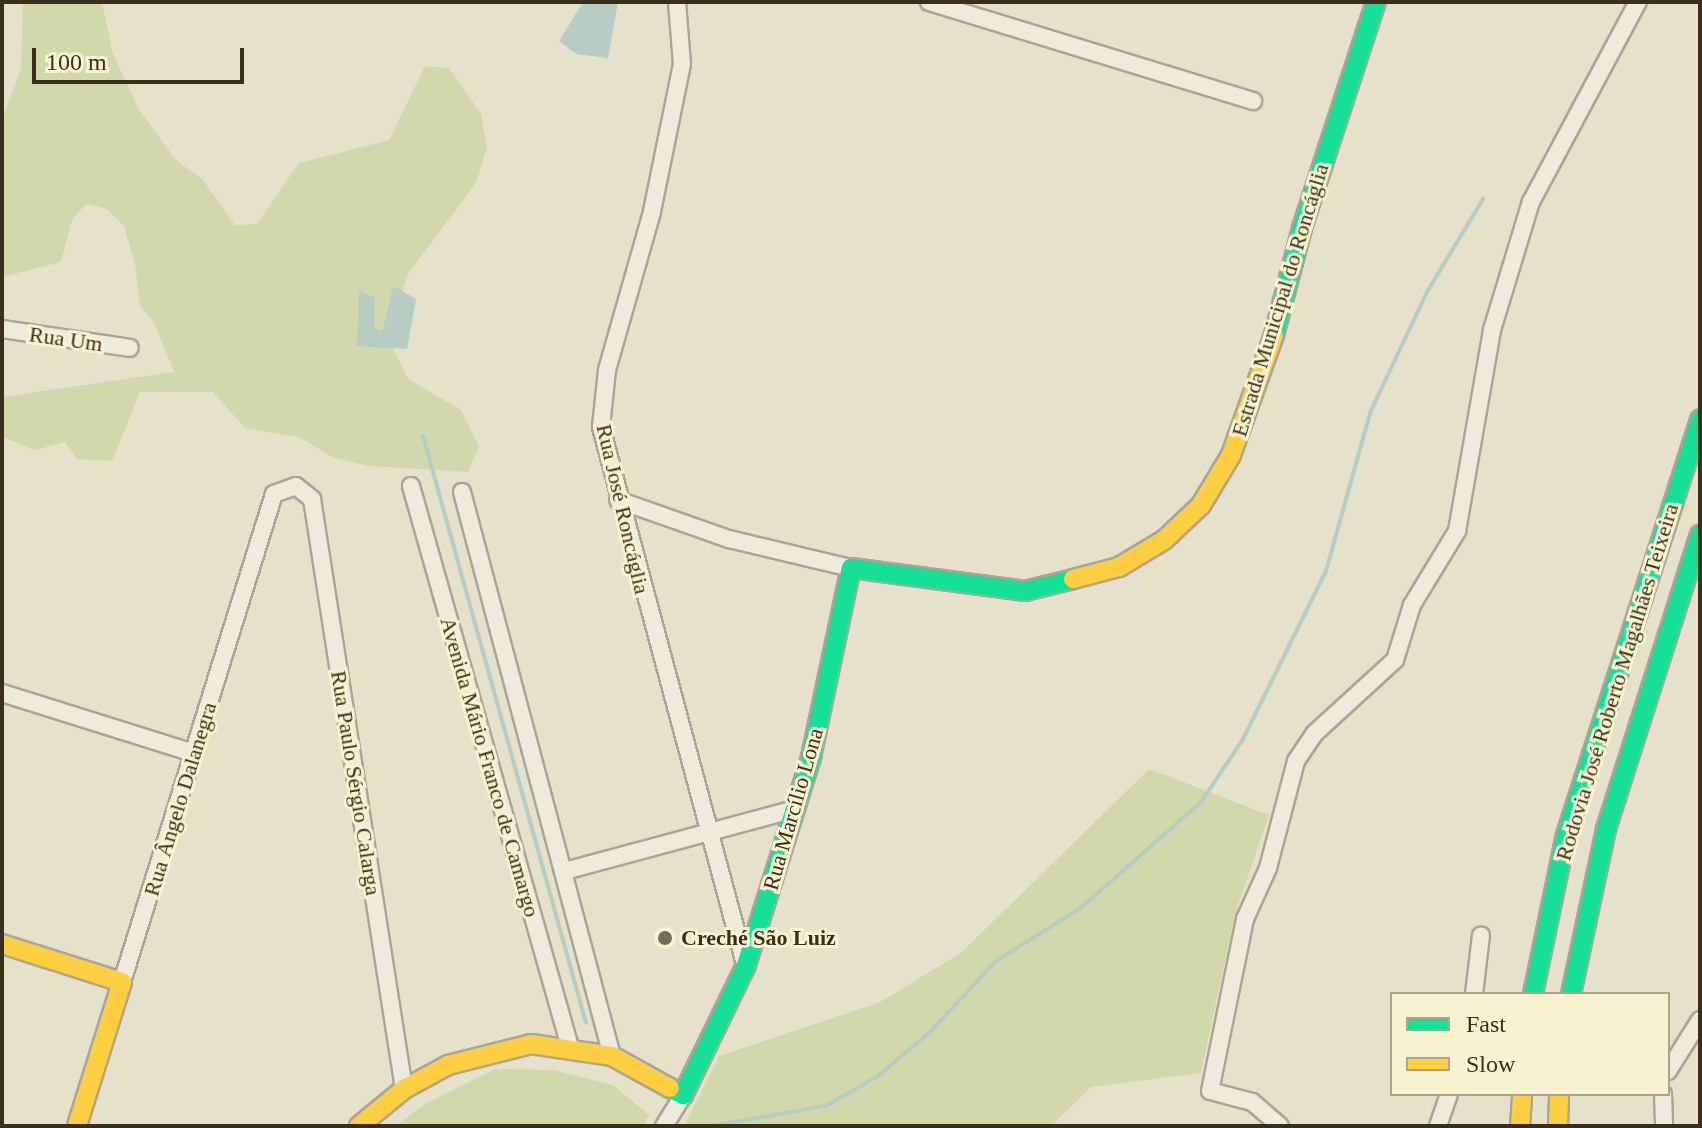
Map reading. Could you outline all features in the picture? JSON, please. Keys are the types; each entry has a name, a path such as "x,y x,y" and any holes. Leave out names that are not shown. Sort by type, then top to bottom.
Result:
{"main road":[{"name":"Estrada Municipal do Roncáglia","path":"851,568 1025,591 1119,567 1164,540 1201,505 1231,455 1274,336 1302,228 1376,2"},
{"name":"Rodovia José Roberto Magalhães Teixeira","path":"1533,992 1566,835 1700,419"},
{"name":"Rodovia José Roberto Magalhães Teixeira","path":"1571,992 1609,818 1700,535"},
{"name":"Rua Marcílio Lona","path":"683,1095 746,965 795,809 851,568"},
{"path":"2,944 122,982"},
{"name":"Rua Ângelo Dalanegra","path":"77,1126 122,982"},
{"path":"359,1126 404,1089 448,1065 489,1051 531,1044 570,1047 612,1056 683,1095"},
{"path":"1520,1126 1522,1096"},
{"path":"1558,1126 1559,1096"}],"street":[{"name":"Rua José Roncáglia","path":"677,2 680,76 652,212 601,400 601,427 706,834 746,965"},
{"path":"929,2 1253,101"},
{"path":"1280,1126 1252,1102 1210,1091 1245,919 1268,868 1296,761 1315,733 1395,660 1412,605 1457,531 1492,330 1531,202 1638,2"},
{"name":"Rua Um","path":"2,329 130,348"},
{"name":"Rua Ângelo Dalanegra","path":"122,982 274,494 296,486"},
{"name":"Rua Paulo Sérgio Calarga","path":"296,486 312,499 404,1089"},
{"name":"Avenida Mário Franco de Camargo","path":"411,486 570,1047"},
{"name":"Avenida Mário Franco de Camargo","path":"462,492 612,1056"},
{"name":"Estrada Municipal do Roncáglia","path":"618,500 729,539 851,568"},
{"path":"2,693 194,753"},
{"path":"565,871 795,809"},
{"path":"1474,992 1481,935"},
{"path":"1670,1066 1700,1020"},
{"name":"Rua Marcílio Lona","path":"664,1126 683,1095"},
{"path":"1438,1126 1448,1096"},
{"path":"1663,1096 1664,1126"}],"green space":[{"path":"23,2 102,2 113,54 139,110 176,160 202,179 235,225 257,224 299,163 389,140 425,66 449,68 481,114 487,147 476,183 408,274 396,310 394,350 408,379 461,410 479,447 468,472 368,466 332,457 299,437 245,428 213,392 140,392 112,461 77,459 65,442 35,450 2,437 2,397 174,372 154,322 140,306 135,264 124,226 107,209 86,204 72,220 61,262 2,277 2,119 21,69"},
{"path":"1149,769 1269,815 1235,914 1201,1073 1091,1087 1051,1126 684,1126 719,1056 880,1002 961,953"},
{"path":"495,1069 554,1070 613,1085 649,1115 643,1126 396,1126 423,1105"}],"shaded area":[{"path":"583,2 618,2 608,58 576,54 559,41"},
{"path":"393,286 416,299 407,349 357,346 359,291 375,297 374,329 383,330"}],"waterway":[{"path":"711,1126 826,1106 878,1076 931,1031 995,962 1082,907 1201,802 1243,739 1326,571 1370,413 1427,292 1483,199"},
{"path":"423,436 586,1023"}],"traffic: fast":[{"path":"1274,335 1302,228 1376,2"},
{"path":"1533,992 1566,835 1700,419"},
{"path":"1571,992 1606,829 1700,535"},
{"path":"670,1088 683,1095 746,965 811,757 851,568 1025,591 1073,579"}],"traffic: slow":[{"path":"1073,579 1119,567 1164,540 1201,505 1231,455 1274,335"},
{"path":"2,944 122,982 77,1126"},
{"path":"359,1126 404,1089 448,1065 531,1044 612,1056 670,1088"},
{"path":"1520,1126 1522,1096"},
{"path":"1558,1126 1559,1096"}],"place":[{"name":"Creché São Luiz","path":"665,938"}]}
